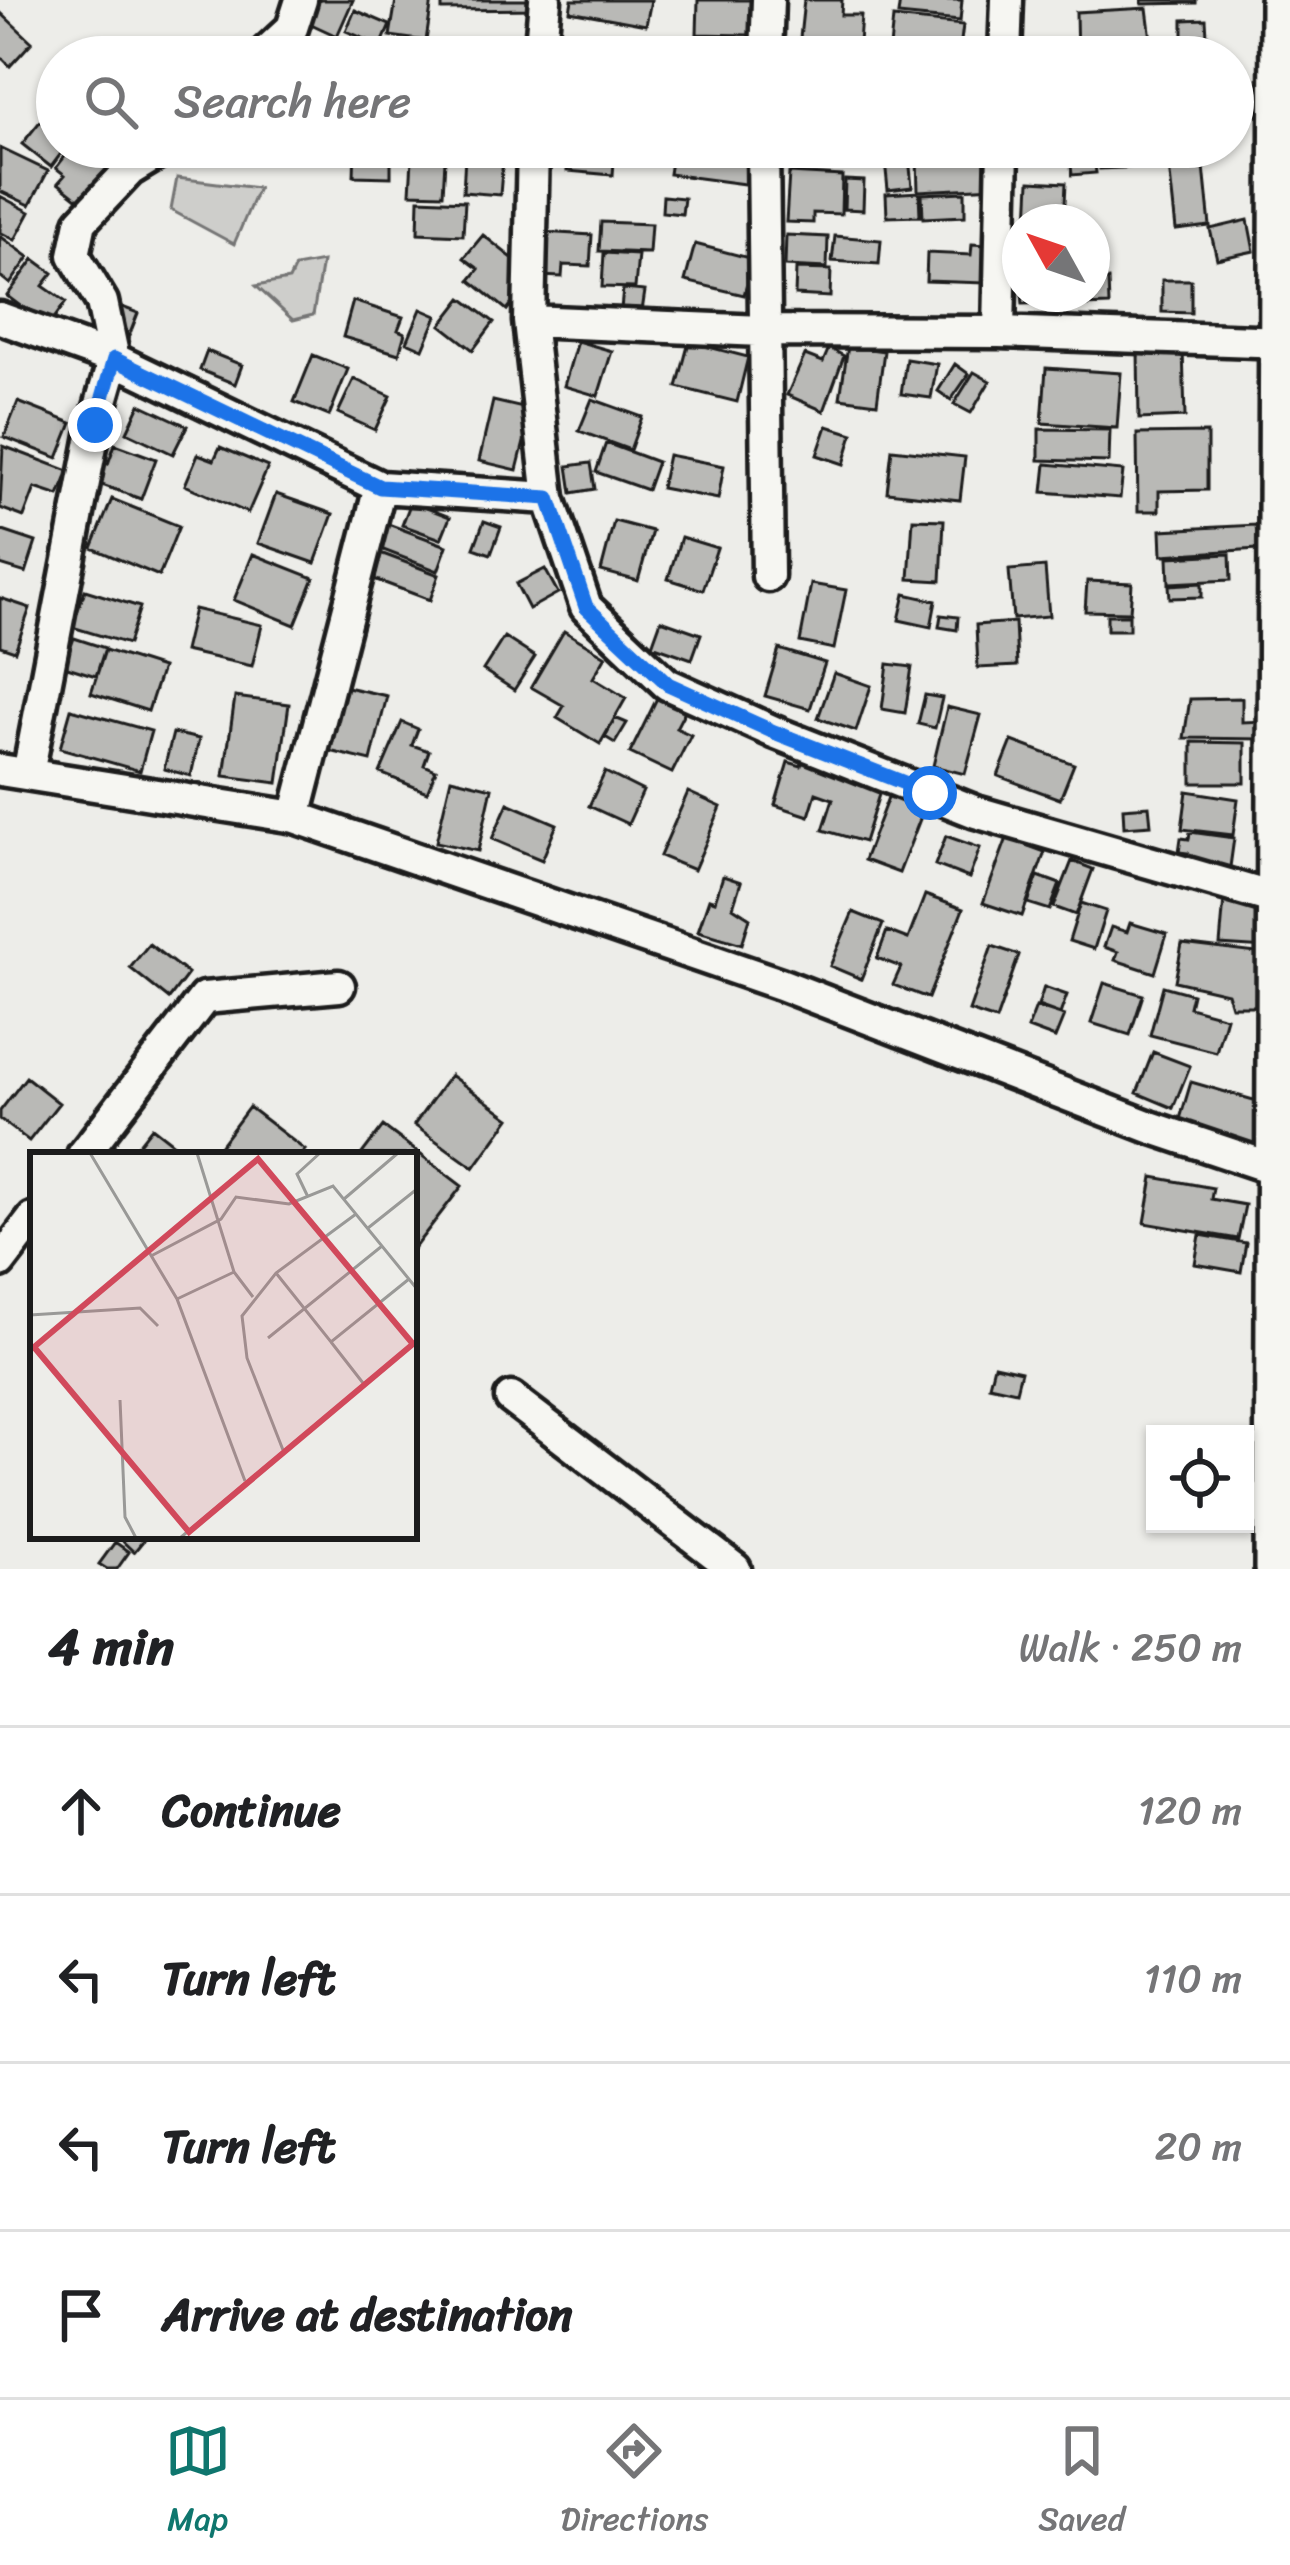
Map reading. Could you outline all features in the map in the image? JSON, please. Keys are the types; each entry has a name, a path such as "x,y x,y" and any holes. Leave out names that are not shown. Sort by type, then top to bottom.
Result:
{"highway":[{"path":"1281,1569 1287,0"}],"street":[{"path":"283,36 292,28 301,0"},
{"path":"542,36 545,0"},
{"path":"767,36 768,0"},
{"path":"1006,36 1007,0"},
{"path":"133,168 81,222 74,255 102,302 114,359 14,772 295,817 780,985 1150,1127 1260,1164 1286,1163"},
{"path":"533,168 529,321 549,498 586,607 668,684 774,732 976,812 1286,902"},
{"path":"763,168 768,576"},
{"path":"999,332 1003,168"},
{"path":"0,318 114,359 380,487 549,498"},
{"path":"529,321 762,332 999,332 1287,342"},
{"path":"295,817 380,487"},
{"path":"85,1152 204,998 339,986"},
{"path":"0,1262 30,1224"},
{"path":"511,1398 735,1569"}],"shaded area":[{"path":"177,178 258,188 234,244 171,210"},
{"path":"322,262 313,315 293,320 256,286 289,280 295,267"}],"building":[{"path":"319,0 353,0 337,36 309,23"},
{"path":"396,0 432,0 427,36 390,36"},
{"path":"442,0 538,0 538,9 442,10"},
{"path":"572,0 651,0 646,25 570,11"},
{"path":"698,0 751,0 750,35 697,34"},
{"path":"804,0 842,0 841,15 861,15 860,36 800,36"},
{"path":"900,0 962,0 960,21 898,15"},
{"path":"1142,0 1196,0 1196,3 1142,4"},
{"path":"1147,8 1151,36 1077,36 1076,12"},
{"path":"355,10 390,25 385,36 346,31"},
{"path":"0,12 32,42 10,66 0,56"},
{"path":"893,18 963,25 962,36 891,36"},
{"path":"1206,19 1207,36 1183,36 1183,20"},
{"path":"36,126 36,155 22,144"},
{"path":"0,148 48,171 30,205 0,191"},
{"path":"56,168 109,168 82,202 58,183 65,175"},
{"path":"354,168 391,168 391,177 354,176"},
{"path":"411,168 445,168 443,194 410,193"},
{"path":"464,168 502,168 500,195 463,192"},
{"path":"567,168 614,168 613,175"},
{"path":"670,168 754,168 752,185 669,174"},
{"path":"886,168 910,168 912,187 888,190"},
{"path":"917,168 996,168 997,187 918,191"},
{"path":"1071,168 1095,168 1096,173 1072,175"},
{"path":"1169,168 1204,168 1210,226 1176,230"},
{"path":"789,173 842,176 841,214 813,213 813,223 786,222"},
{"path":"845,180 864,181 863,210 844,209"},
{"path":"1030,181 1066,183 1065,204 1029,204"},
{"path":"919,192 920,216 887,217 886,194"},
{"path":"965,192 965,216 923,218 922,194"},
{"path":"0,196 30,212 15,240 0,232"},
{"path":"663,196 684,198 682,214 662,212"},
{"path":"419,199 465,201 463,235 418,233"},
{"path":"1248,220 1254,251 1217,259 1210,229"},
{"path":"601,222 651,224 649,253 599,251"},
{"path":"541,232 592,235 590,266 563,265 562,277 539,276"},
{"path":"483,235 526,269 513,286 521,292 507,310 470,280 479,269 464,258"},
{"path":"786,235 828,237 827,268 785,266"},
{"path":"0,236 29,257 10,284 0,276"},
{"path":"835,236 881,240 879,264 832,261"},
{"path":"695,244 753,259 744,295 685,281"},
{"path":"972,244 986,245 985,283 926,281 927,253 971,255"},
{"path":"604,253 638,255 635,288 602,287"},
{"path":"34,259 53,273 43,286 66,302 48,327 7,296"},
{"path":"796,269 831,270 830,297 795,295"},
{"path":"1162,280 1191,280 1191,313 1162,312"},
{"path":"623,289 645,291 642,311 621,309"},
{"path":"462,298 494,322 473,350 441,325"},
{"path":"353,301 403,317 398,330 405,333 399,354 343,337"},
{"path":"117,305 138,313 129,336 109,328"},
{"path":"421,309 437,316 423,349 407,342"},
{"path":"577,341 612,351 598,396 564,386"},
{"path":"689,342 748,357 737,402 677,387"},
{"path":"848,346 884,351 877,403 840,398"},
{"path":"829,348 844,356 824,411 787,395 805,355 823,362"},
{"path":"1183,349 1185,417 1139,419 1138,350"},
{"path":"207,351 242,365 235,384 200,370"},
{"path":"313,355 348,369 329,416 294,402"},
{"path":"906,359 937,364 931,398 901,394"},
{"path":"955,364 969,374 951,400 938,391"},
{"path":"1046,368 1121,373 1117,428 1042,423"},
{"path":"974,372 990,381 971,413 954,404"},
{"path":"354,379 391,396 375,430 338,413"},
{"path":"592,399 642,417 630,450 579,431"},
{"path":"493,401 532,410 517,470 479,461"},
{"path":"18,402 72,423 58,458 4,437"},
{"path":"140,404 187,426 173,454 127,432"},
{"path":"827,426 853,434 844,464 817,455"},
{"path":"1039,429 1110,430 1109,462 1039,460"},
{"path":"1207,433 1207,490 1159,491 1159,511 1138,511 1137,434"},
{"path":"606,443 657,462 647,490 596,472"},
{"path":"115,444 156,459 141,499 88,480 96,459 108,464"},
{"path":"3,446 69,471 59,496 35,488 24,517 0,508"},
{"path":"220,447 268,467 248,513 185,485 198,454 214,460"},
{"path":"892,449 965,457 960,500 887,492"},
{"path":"668,455 724,466 718,499 661,488"},
{"path":"591,463 595,489 572,493 568,466"},
{"path":"1046,464 1123,471 1120,498 1043,492"},
{"path":"276,494 333,514 315,563 258,543"},
{"path":"112,499 179,526 159,576 92,548"},
{"path":"411,502 450,517 441,539 402,525"},
{"path":"913,519 944,520 941,581 909,579"},
{"path":"484,521 501,527 491,554 474,548"},
{"path":"614,521 652,531 638,581 601,571"},
{"path":"388,524 447,546 438,571 378,548"},
{"path":"1256,525 1258,549 1162,555 1161,530"},
{"path":"0,530 36,542 26,573 0,565"},
{"path":"681,537 717,548 703,590 668,579"},
{"path":"375,551 439,575 430,600 366,576"},
{"path":"253,554 314,578 295,625 234,600"},
{"path":"1230,554 1231,580 1169,583 1168,557"},
{"path":"1045,567 1049,616 1013,619 1009,570"},
{"path":"545,569 558,593 529,609 516,584"},
{"path":"1087,581 1132,583 1130,612 1085,611"},
{"path":"1202,583 1202,597 1170,598 1169,585"},
{"path":"811,584 846,590 834,649 800,642"},
{"path":"85,590 140,607 128,644 72,627"},
{"path":"905,594 936,601 931,627 899,620"},
{"path":"0,598 30,608 15,651 0,646"},
{"path":"194,609 262,625 252,666 184,651"},
{"path":"941,615 958,617 957,630 939,627"},
{"path":"1107,615 1129,615 1129,630 1107,630"},
{"path":"661,620 701,634 692,659 652,645"},
{"path":"1015,622 1017,666 978,668 976,625"},
{"path":"564,631 606,656 593,678 626,698 600,744 557,718 564,706 531,687"},
{"path":"504,637 535,657 514,690 483,670"},
{"path":"74,638 105,648 96,676 64,666"},
{"path":"779,649 825,663 810,709 765,696"},
{"path":"105,650 162,668 148,711 91,693"},
{"path":"888,664 912,667 905,713 882,709"},
{"path":"834,673 871,686 856,731 818,718"},
{"path":"342,686 387,696 371,761 325,750"},
{"path":"660,692 688,705 676,728 691,735 672,773 630,753"},
{"path":"925,695 942,698 935,728 918,724"},
{"path":"235,697 289,704 278,783 224,776"},
{"path":"1242,698 1242,722 1266,721 1266,739 1184,738 1190,699"},
{"path":"947,707 981,715 965,774 933,766"},
{"path":"71,709 151,731 140,771 60,748"},
{"path":"615,718 627,723 615,743 605,737"},
{"path":"402,722 418,729 412,745 429,751 424,765 436,770 427,792 380,773"},
{"path":"173,733 199,739 191,776 164,769"},
{"path":"1012,741 1074,764 1060,799 998,776"},
{"path":"1192,742 1245,743 1245,783 1192,783"},
{"path":"803,760 882,785 864,842 823,830 833,799 816,793 809,816 775,805 788,762 801,766"},
{"path":"605,772 643,791 628,824 589,806"},
{"path":"451,778 492,788 478,851 436,842"},
{"path":"892,787 927,801 899,873 864,860"},
{"path":"1187,791 1238,799 1233,835 1182,829"},
{"path":"688,792 721,807 694,870 660,856"},
{"path":"508,803 557,824 542,860 492,839"},
{"path":"1149,806 1151,825 1124,827 1123,808"},
{"path":"1190,832 1234,838 1230,867 1186,861 1188,853 1179,852 1181,838 1189,839"},
{"path":"946,836 980,848 969,878 935,865"},
{"path":"1007,838 1045,852 1022,916 983,903"},
{"path":"1072,861 1093,869 1076,915 1054,907"},
{"path":"723,876 741,882 733,907 750,918 742,944 698,931"},
{"path":"1038,876 1060,884 1050,910 1028,903"},
{"path":"925,895 963,909 928,998 893,985 901,967 877,958 887,931 908,939"},
{"path":"1224,899 1269,902 1266,948 1220,945"},
{"path":"1081,903 1106,911 1094,949 1069,941"},
{"path":"853,912 883,924 861,979 830,966"},
{"path":"1130,923 1167,934 1155,973 1115,960 1118,952 1104,947 1111,927 1127,932"},
{"path":"149,944 188,974 169,999 130,968"},
{"path":"1182,944 1265,954 1260,1006 1231,1006 1227,993 1175,981"},
{"path":"992,946 1019,955 996,1020 969,1011"},
{"path":"1104,983 1143,995 1130,1035 1091,1023"},
{"path":"1163,986 1192,994 1189,1007 1226,1017 1216,1052 1150,1035"},
{"path":"1044,987 1067,995 1060,1014 1038,1006"},
{"path":"1036,1007 1064,1016 1055,1038 1028,1028"},
{"path":"1153,1052 1190,1066 1173,1108 1137,1093"},
{"path":"450,1075 510,1118 474,1168 414,1125"},
{"path":"26,1077 59,1103 29,1141 0,1119 0,1111"},
{"path":"1191,1082 1278,1107 1264,1154 1177,1129"},
{"path":"249,1107 305,1150 303,1152 215,1152"},
{"path":"383,1126 462,1186 417,1244 417,1152 363,1152"},
{"path":"152,1127 179,1148 176,1152 132,1152"},
{"path":"1153,1177 1213,1188 1211,1199 1245,1205 1238,1239 1145,1223"},
{"path":"1200,1235 1246,1243 1241,1272 1195,1264"},
{"path":"994,1365 1021,1371 1016,1391 989,1385"},
{"path":"120,1539 145,1539 134,1552"},
{"path":"115,1542 129,1552 117,1569 107,1569 99,1564"}],"route":[{"path":"95,425 114,359 380,487 549,498 586,607 668,684 774,732 930,793"}]}
